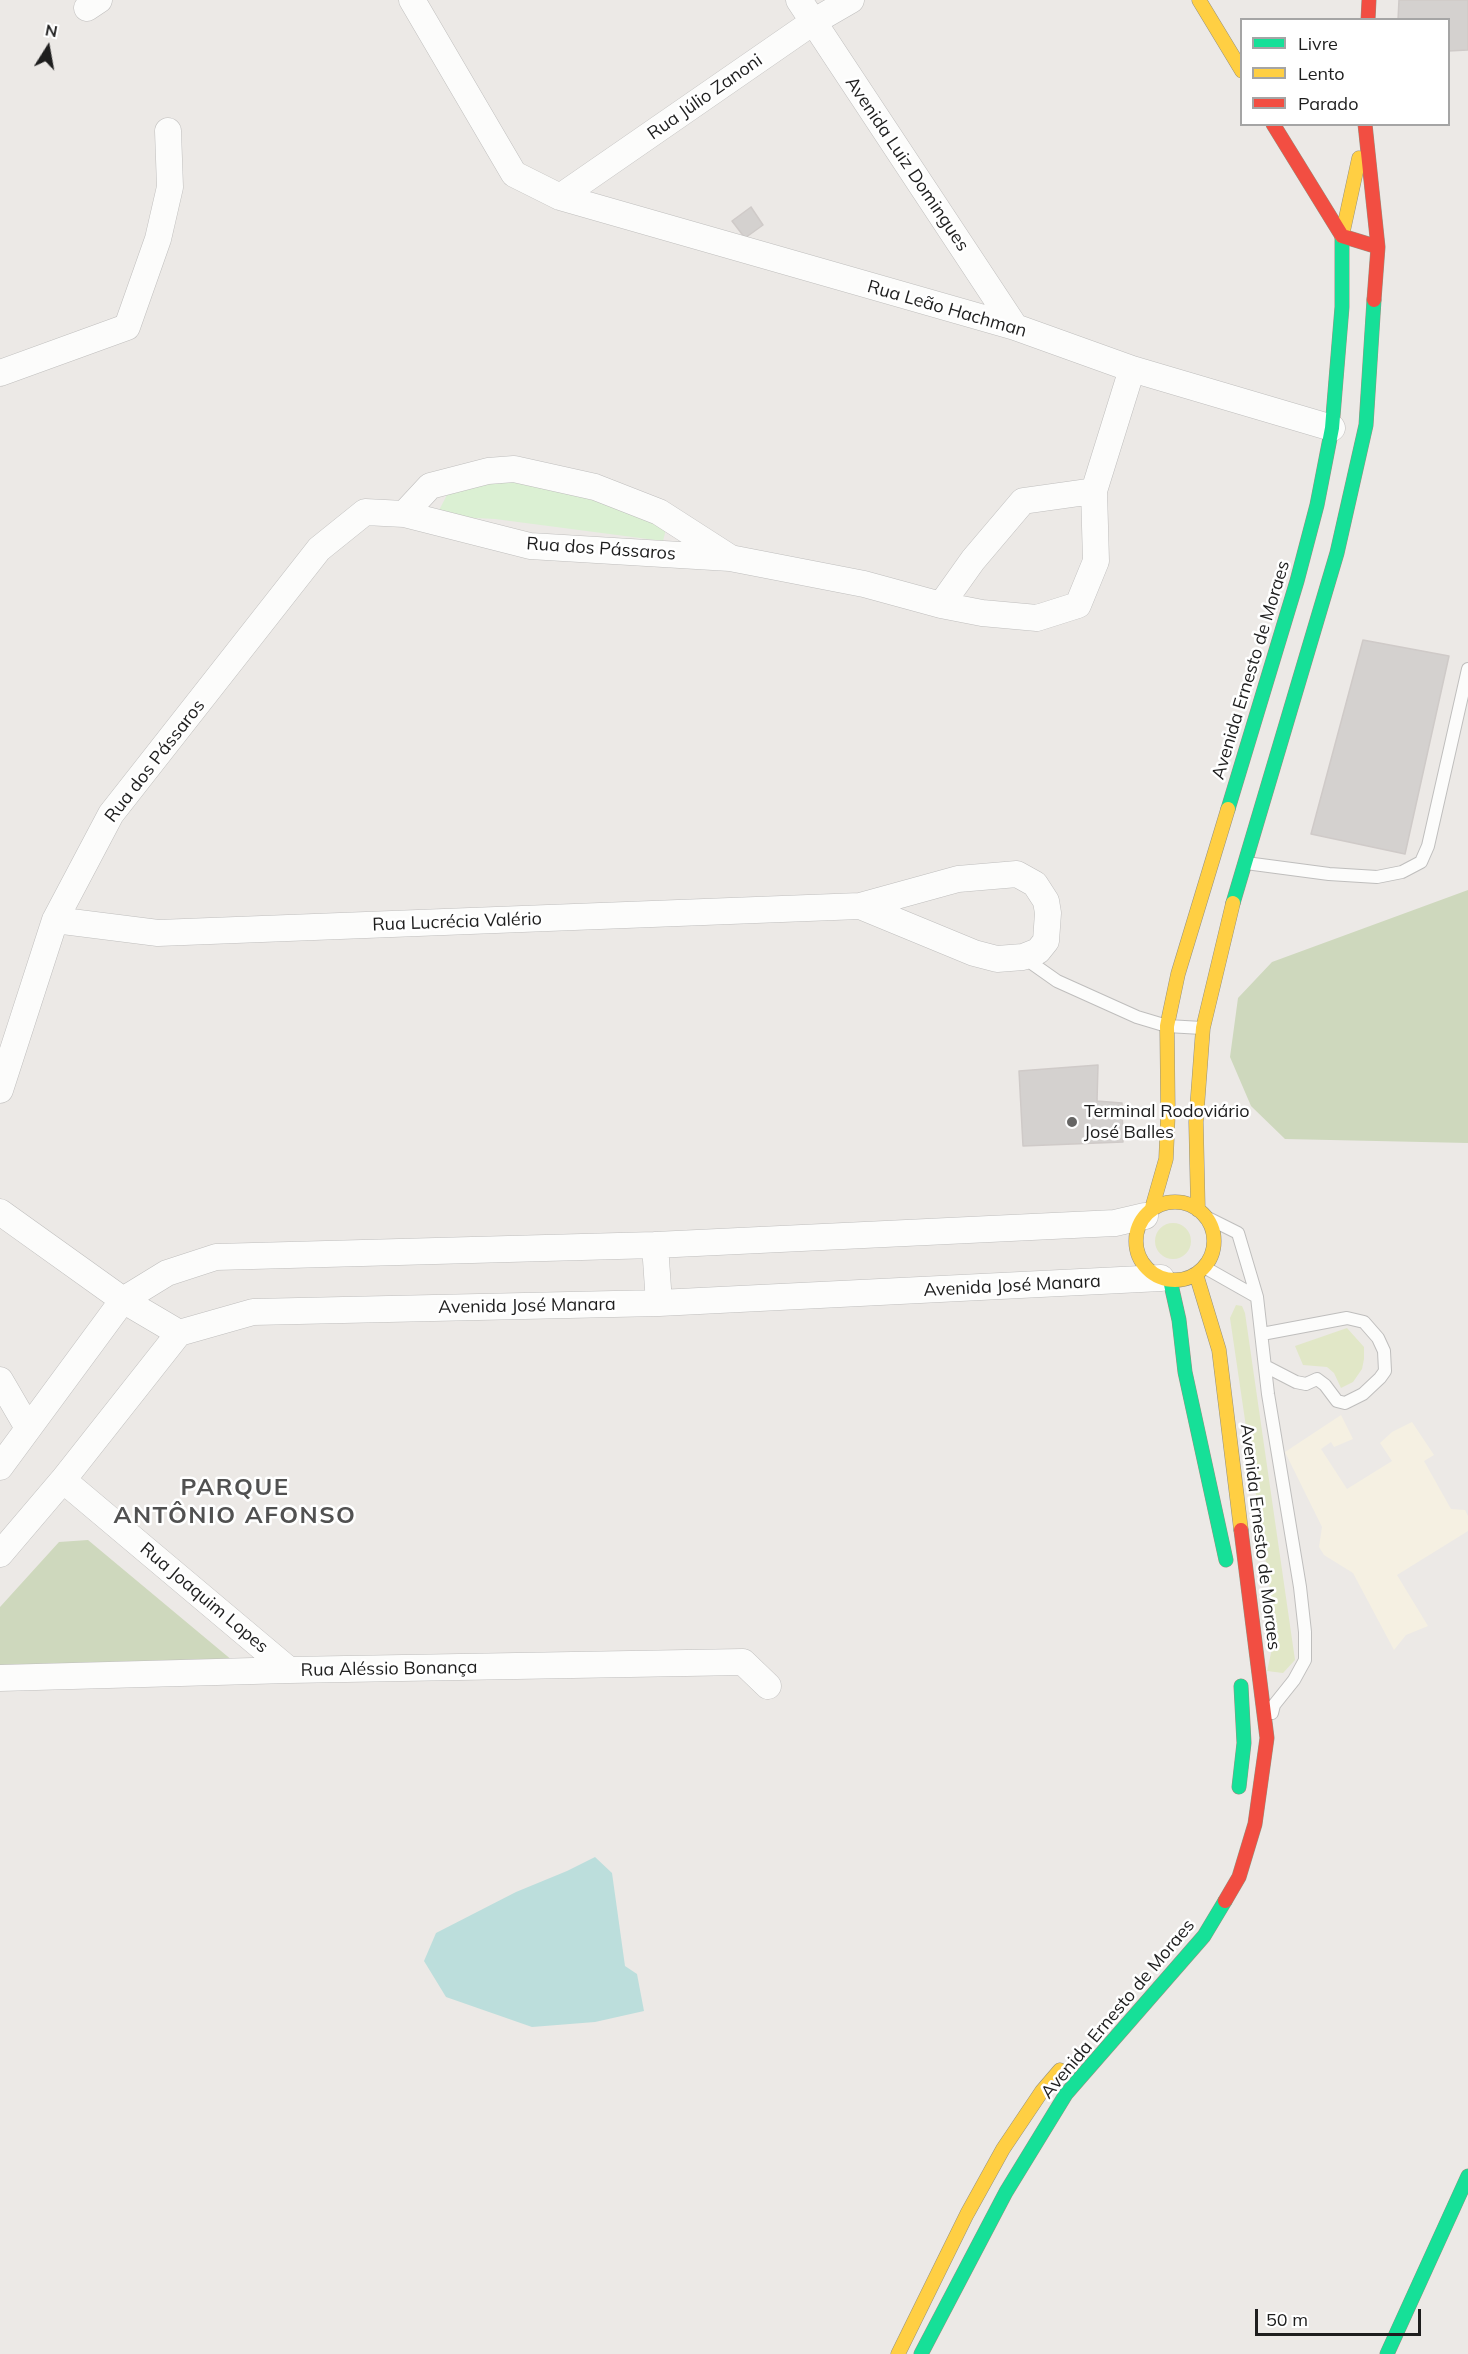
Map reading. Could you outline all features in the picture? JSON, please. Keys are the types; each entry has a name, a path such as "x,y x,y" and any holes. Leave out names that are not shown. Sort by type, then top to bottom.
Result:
{"main road":[{"path":"1199,0 1240,68"},
{"path":"1368,18 1369,0"},
{"path":"1274,126 1342,236 1378,247"},
{"name":"Avenida Ernesto de Moraes","path":"1148,1212 1166,1159 1167,1026 1178,974 1297,581 1317,505 1332,428 1341,307 1342,236 1365,130"},
{"name":"Avenida Ernesto de Moraes","path":"1202,1214 1196,1122 1198,1068 1203,1028 1245,863 1337,553 1366,425 1378,247 1365,130"},
{"path":"1174,1202 1186,1204 1202,1214 1214,1237 1210,1258 1200,1270 1188,1278 1166,1279 1144,1265 1136,1246 1139,1225 1148,1212 1174,1202"},
{"name":"Avenida Ernesto de Moraes","path":"921,2354 1006,2192 1066,2094 1204,1936 1239,1877 1255,1824 1268,1738 1219,1350 1200,1270"},
{"name":"Avenida Ernesto de Moraes","path":"1166,1279 1179,1320 1185,1372 1229,1575"},
{"path":"1237,1798 1244,1743 1240,1676"},
{"name":"Avenida Ernesto de Moraes","path":"898,2354 967,2214 1003,2149 1042,2091 1072,2055"},
{"path":"1386,2354 1468,2176"}],"street":[{"name":"Rua Leão Hachman","path":"412,0 514,174 560,197 1015,327 1132,369 1332,428"},
{"name":"Avenida Luiz Domingues","path":"799,0 1015,327"},
{"name":"Rua Júlio Zanoni","path":"560,197 813,22 851,0"},
{"path":"0,373 127,327 158,239 170,188 168,131"},
{"name":"Rua dos Pássaros","path":"0,1090 55,920 111,814 319,549 365,512 404,514 530,546 730,558 864,584 941,605 982,613 1037,618 1078,605 1096,561 1094,491 1132,369"},
{"name":"Rua dos Pássaros","path":"404,514 430,486 488,471 514,469 595,487 658,512 730,558"},
{"path":"941,605 973,560 1023,501 1094,491"},
{"name":"Rua Lucrécia Valério","path":"55,920 158,933 860,906 958,879 1017,874 1035,884 1046,901 1048,914 1046,941 1038,951 1023,957 997,959 974,953 860,906"},
{"path":"0,1212 123,1300 179,1333 63,1480 0,1554"},
{"path":"0,1467 123,1300 167,1273 216,1257 655,1245 1115,1223 1148,1212"},
{"path":"655,1245 658,1303"},
{"name":"Avenida José Manara","path":"179,1333 253,1312 658,1303 1166,1279"},
{"path":"0,1380 28,1428"},
{"name":"Rua Joaquim Lopes","path":"63,1480 289,1670"},
{"name":"Rua Aléssio Bonança","path":"0,1678 743,1662 768,1686"}],"lane":[{"path":"1245,863 1329,874 1377,877 1402,872 1421,862 1428,846 1468,669"},
{"path":"1023,957 1057,981 1137,1017 1167,1026 1203,1028"},
{"path":"1202,1214 1238,1233 1257,1297 1265,1366 1300,1587 1305,1660 1294,1680 1274,1705 1268,1738"},
{"path":"1200,1270 1257,1297"},
{"path":"1262,1334 1347,1318 1364,1322 1378,1338 1384,1351 1384,1371 1380,1378 1363,1394 1345,1403 1337,1401 1325,1385 1317,1379 1306,1384 1296,1382 1265,1366"}],"shaded area":[{"path":"1341,1415 1353,1439 1334,1447 1331,1442 1321,1449 1347,1489 1392,1461 1380,1443 1392,1432 1412,1422 1434,1455 1424,1461 1451,1509 1465,1510 1468,1516 1468,1531 1397,1575 1428,1626 1406,1635 1394,1650 1353,1573 1324,1555 1319,1547 1322,1527 1285,1452"}],"green space":[{"path":"504,480 615,500 667,525 663,541 495,519 436,516 448,493"},
{"path":"1468,890 1468,1143 1285,1139 1251,1106 1230,1057 1238,998 1272,962"},
{"path":"1173,1223 1186,1228 1191,1241 1186,1254 1173,1259 1160,1254 1155,1241 1160,1228"},
{"path":"1236,1305 1242,1306 1245,1313 1295,1660 1283,1673 1267,1671 1276,1631 1230,1318"},
{"path":"1347,1328 1364,1347 1364,1359 1362,1369 1353,1382 1341,1388 1334,1373 1327,1367 1303,1365 1295,1346"},
{"path":"88,1540 233,1661 0,1676 0,1607 59,1542"}],"water":[{"path":"595,1857 612,1873 625,1966 637,1974 644,2011 595,2022 532,2027 446,1997 424,1961 436,1933 516,1892"}],"building":[{"path":"1399,0 1468,0 1468,50 1450,51 1450,18 1398,18"},
{"path":"751,207 763,225 745,238 732,221"},
{"path":"1363,640 1449,656 1405,854 1311,834"},
{"name":"Terminal Rodoviário José Balles","path":"1098,1065 1097,1101 1122,1103 1123,1142 1023,1146 1019,1071"}],"traffic: fast":[{"path":"1228,809 1297,581 1317,505 1332,428 1342,307 1342,236"},
{"path":"1233,903 1337,553 1366,425 1374,300"},
{"path":"1170,1280 1179,1320 1185,1372 1226,1560"},
{"path":"1239,1787 1244,1743 1241,1686"},
{"path":"921,2354 1006,2192 1066,2094 1204,1936 1225,1901"},
{"path":"1387,2354 1468,2176"}],"traffic: slow":[{"path":"1199,0 1240,68"},
{"path":"1342,236 1359,158"},
{"path":"1152,1208 1166,1159 1167,1026 1178,974 1228,809"},
{"path":"1198,1210 1196,1122 1203,1028 1233,903"},
{"path":"1175,1202 1190,1205 1203,1213 1211,1226 1214,1241 1211,1256 1203,1269 1190,1277 1175,1280 1160,1277 1147,1269 1139,1256 1136,1241 1139,1226 1147,1213 1160,1205 1175,1202"},
{"path":"1196,1274 1219,1350 1241,1530"},
{"path":"898,2354 967,2214 1003,2149 1042,2091 1060,2070"}],"traffic: jam":[{"path":"1368,18 1369,0"},
{"path":"1274,126 1342,236 1378,247 1374,300"},
{"path":"1365,126 1378,247"},
{"path":"1225,1901 1239,1877 1255,1824 1267,1738 1241,1530"}],"place":[{"name":"Terminal Rodoviário José Balles","path":"1072,1122"}],"district":[{"name":"PARQUE ANTÔNIO AFONSO","path":"235,1502"}]}
